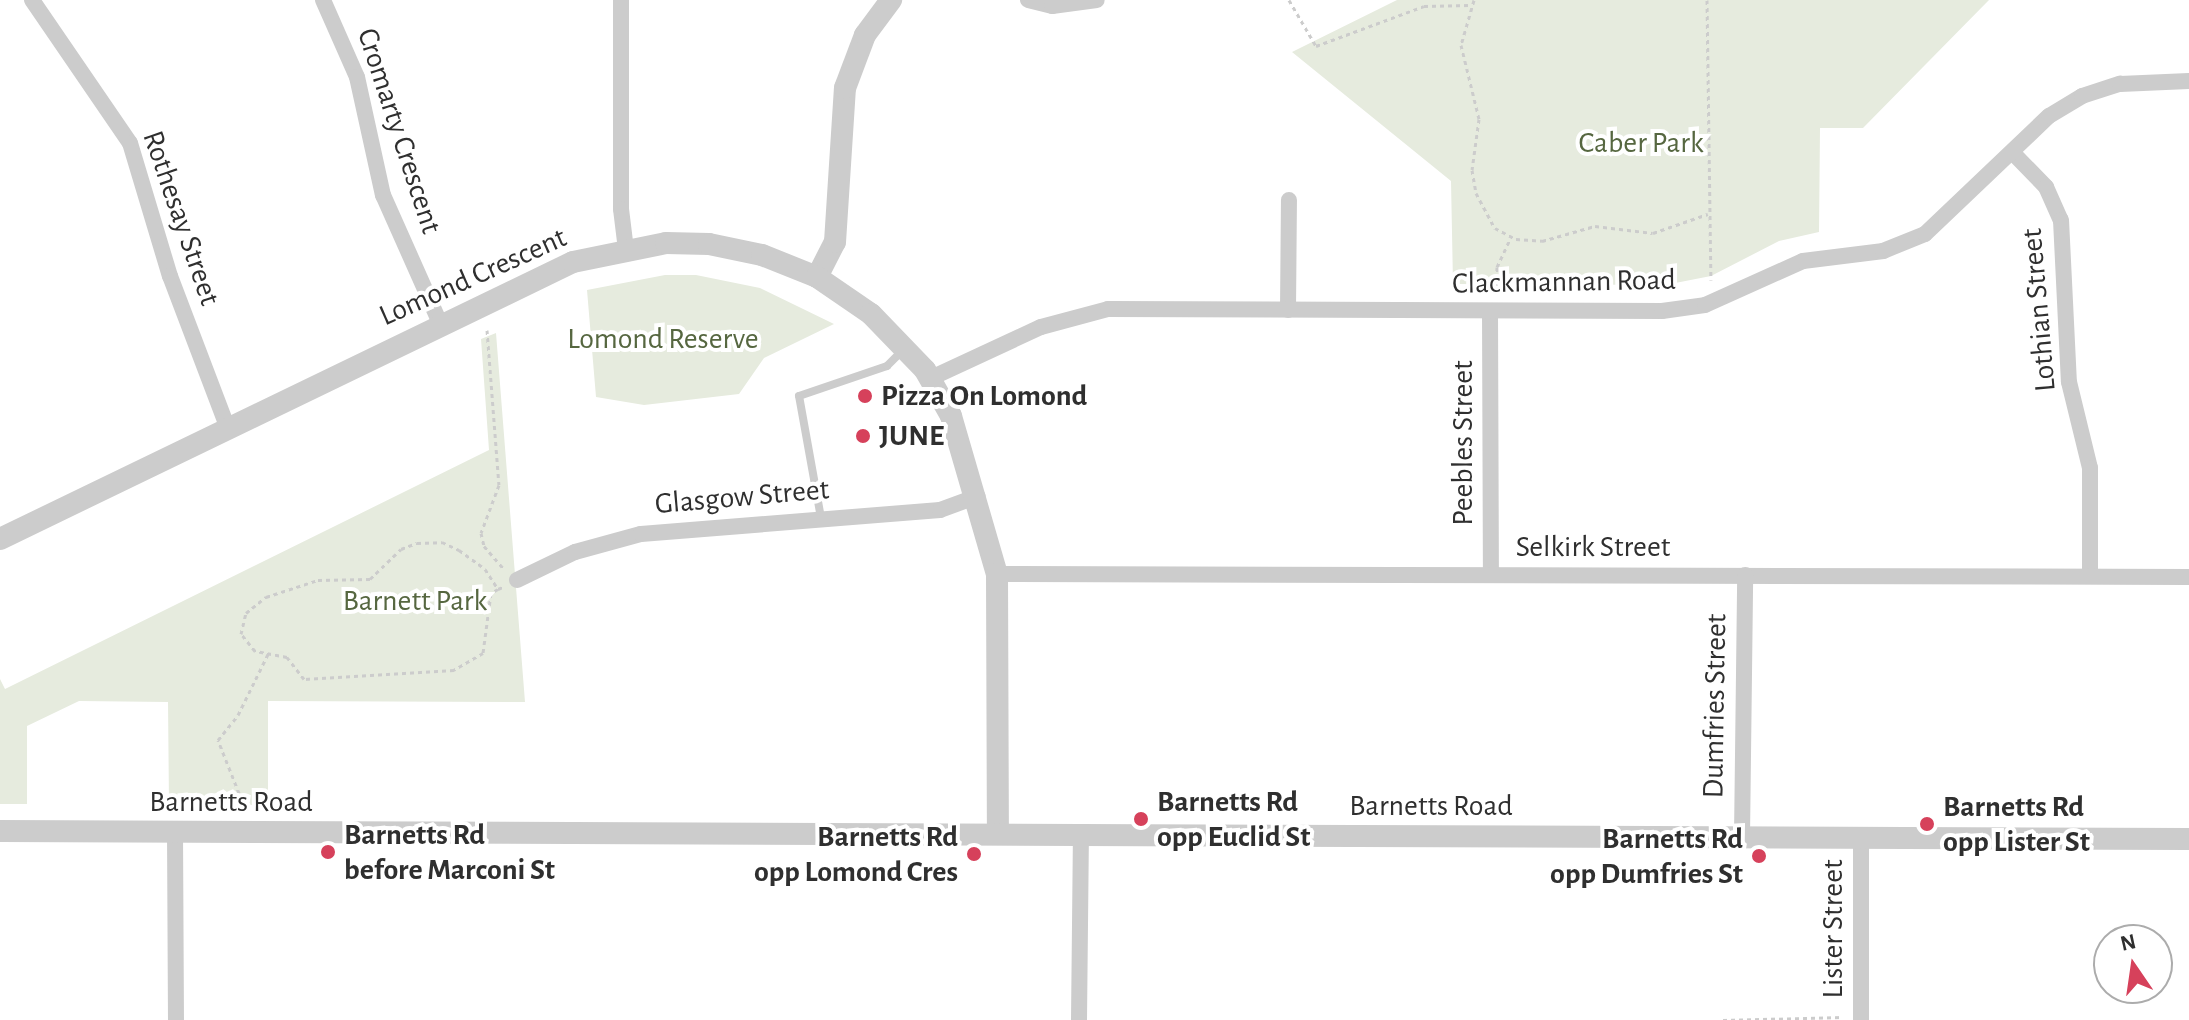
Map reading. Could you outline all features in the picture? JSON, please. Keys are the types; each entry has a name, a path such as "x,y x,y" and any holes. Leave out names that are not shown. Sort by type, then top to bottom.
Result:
{"street":[{"name":"Rothesay Street","path":"32,0 135,155 167,267 227,426"},
{"name":"Cromarty Crescent","path":"323,0 357,77 383,195 440,323"},
{"path":"621,0 621,209 626,248"},
{"path":"817,277 835,242 845,88 865,35 891,0"},
{"path":"1028,0 1052,6 1097,0"},
{"name":"Clackmannan Road","path":"931,378 1041,327 1090,312 1691,308 1803,261 1896,248 1937,226 2049,116 2094,91 2134,82 2189,81"},
{"name":"Lothian Street","path":"2012,152 2046,187 2061,220 2068,374 2090,468 2090,576"},
{"path":"1288,310 1289,200"},
{"name":"Lomond Crescent","path":"0,539 557,267 626,248 718,246 762,255 817,277 847,294 906,348 931,378 958,434 978,496 997,574 998,834"},
{"name":"Peebles Street","path":"1490,311 1491,574"},
{"name":"Glasgow Street","path":"515,581 575,552 641,534 940,510 978,496"},
{"name":"Selkirk Street","path":"997,574 2189,577"},
{"name":"Dumfries Street","path":"1742,837 1745,575"},
{"name":"Barnetts Road","path":"0,831 2189,839"},
{"path":"175,832 176,1020"},
{"path":"1079,1020 1081,835"},
{"name":"Lister Street","path":"1861,838 1861,1020"}],"lane":[{"path":"821,518 799,396 887,366 906,348"}],"path":[{"path":"1289,0 1316,46 1424,6 1471,5"},
{"path":"1474,0 1461,45 1479,119 1473,181 1488,219 1511,237 1542,241 1595,226 1653,233 1708,214"},
{"path":"1707,0 1711,280"},
{"path":"1496,287 1497,267 1511,237"},
{"path":"487,330 499,485 481,533 515,581 491,593 483,653 454,670 304,679 287,657 268,654 243,641 242,620 252,606 302,583 370,579 401,549 417,543 442,542 471,556 498,589"},
{"path":"245,808 218,740 238,715 268,654"},
{"path":"1723,1020 1837,1017"}],"green space":[{"name":"Caber Park","path":"1397,0 1989,0 1863,128 1820,128 1819,232 1779,241 1711,276 1665,285 1453,284 1451,181 1292,52"},
{"name":"Lomond Reserve","path":"665,275 696,275 760,288 834,324 764,358 739,394 644,405 596,397 587,290"},
{"name":"Barnett Park","path":"496,333 525,702 268,701 268,805 169,805 168,702 79,701 27,726 27,804 0,804 0,679 5,689 489,450 481,339"}],"place":[{"name":"Pizza On Lomond","path":"865,396"},
{"name":"JUNE","path":"863,436"},
{"name":"Barnetts Rd opp Euclid St","path":"1141,819"},
{"name":"Barnetts Rd opp Lister St","path":"1927,824"},
{"name":"Barnetts Rd before Marconi St","path":"328,852"},
{"name":"Barnetts Rd opp Lomond Cres","path":"974,854"},
{"name":"Barnetts Rd opp Dumfries St","path":"1759,856"}]}
